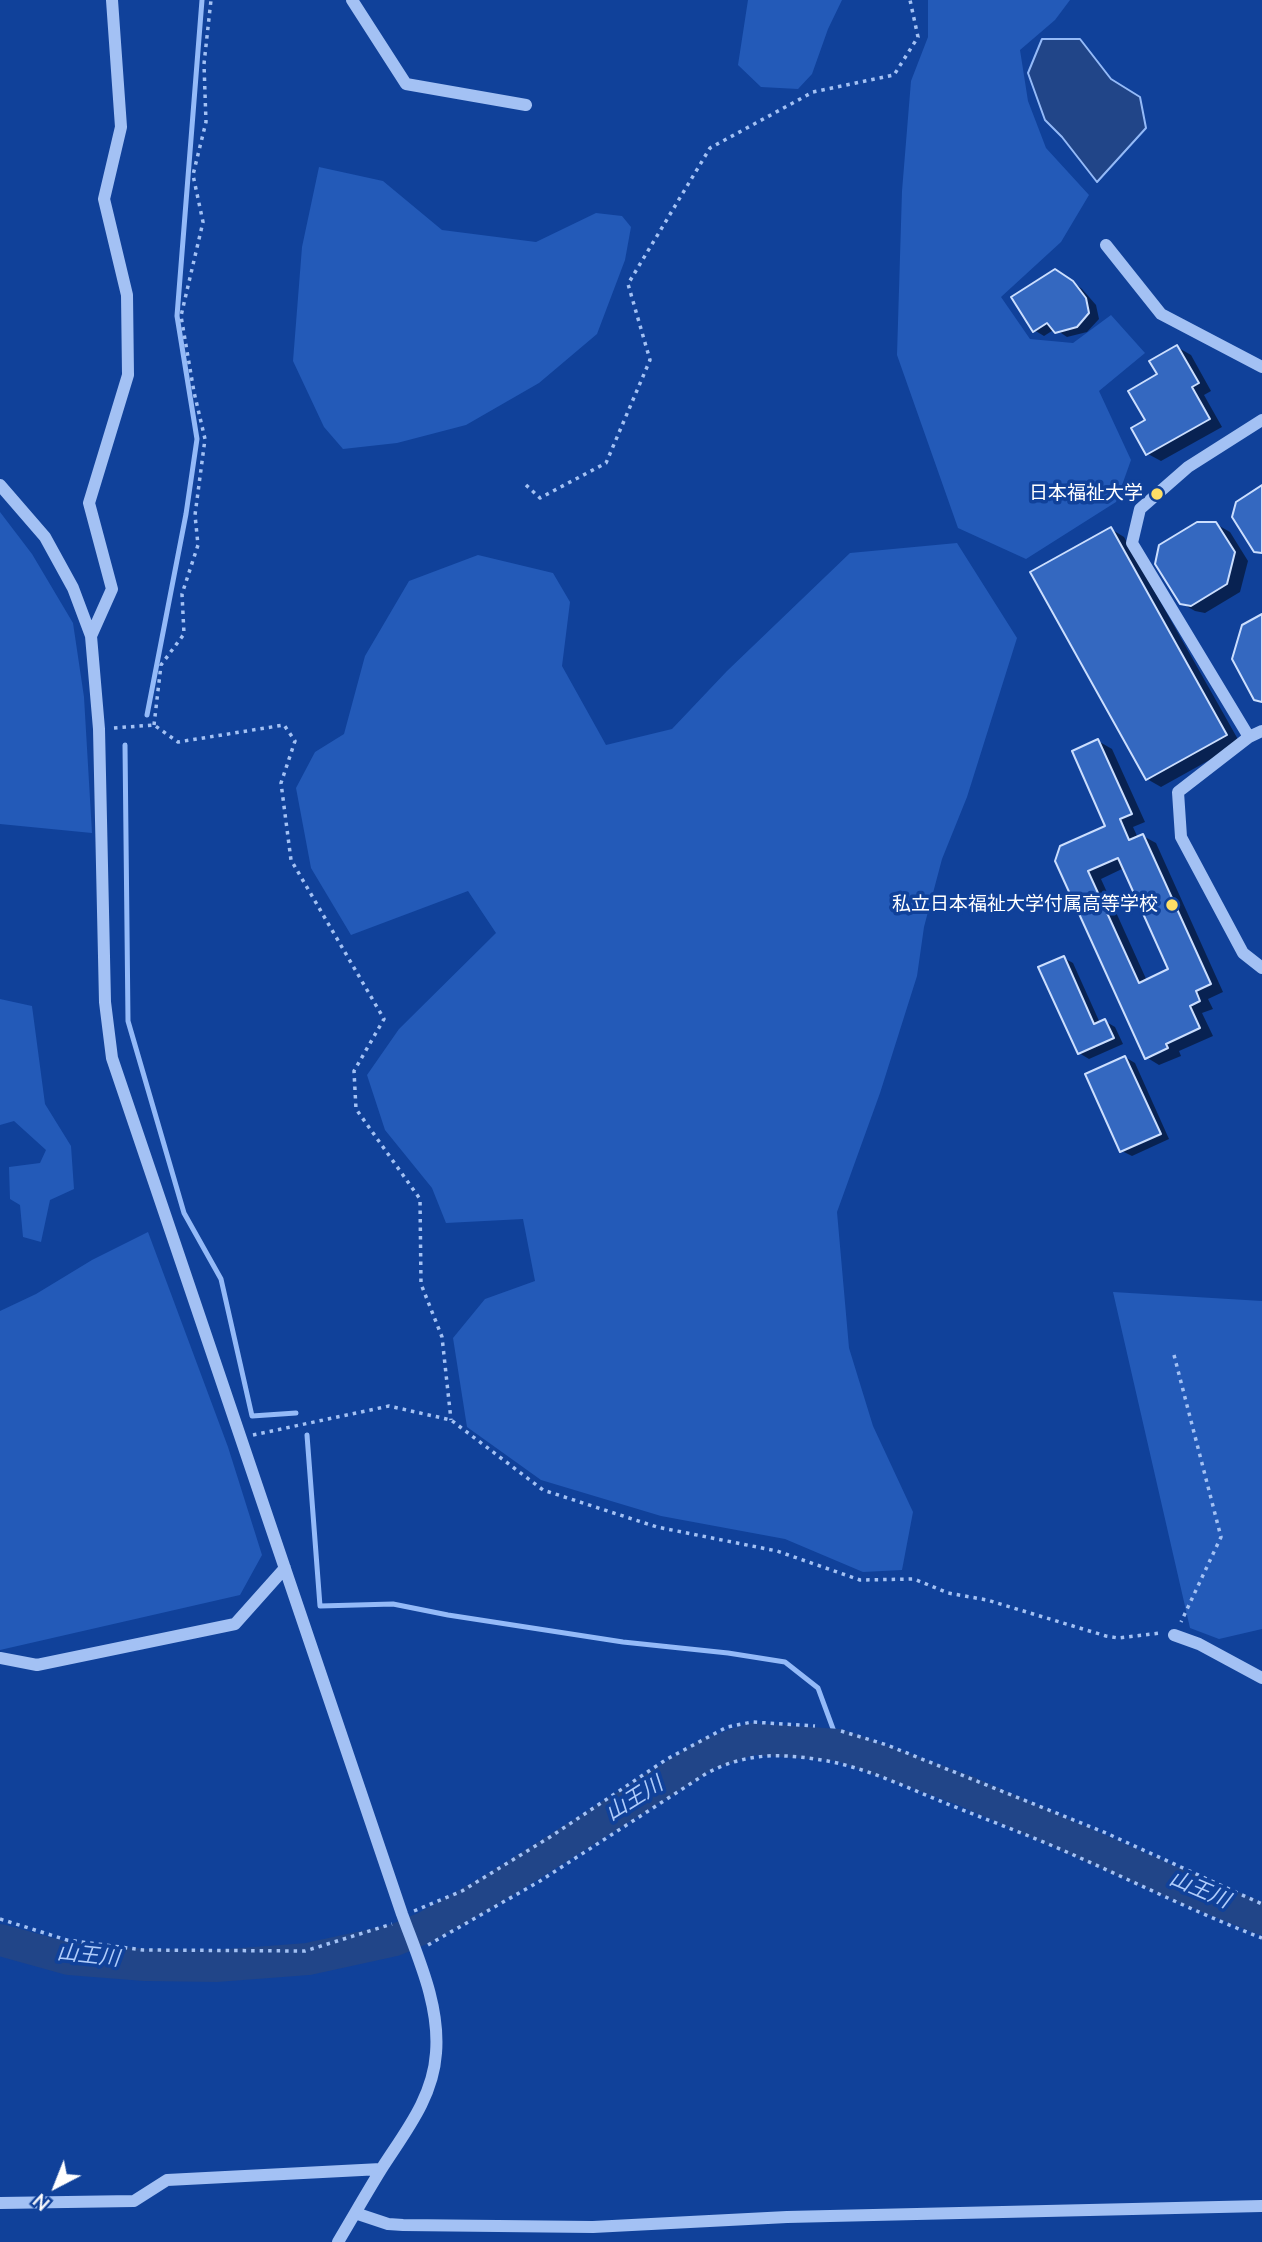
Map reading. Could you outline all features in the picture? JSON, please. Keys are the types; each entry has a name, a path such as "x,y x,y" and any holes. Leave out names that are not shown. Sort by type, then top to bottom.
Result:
{"street":[{"path":"91,636 112,589 89,503 128,376 127,295 104,199 121,127 112,0"},
{"path":"352,0 406,84 526,105"},
{"path":"1106,245 1161,313 1262,367"},
{"path":"1249,737 1132,543 1140,509 1188,467 1262,420"},
{"path":"0,485 45,537 73,589 91,636 99,729 106,1002 112,1058 403,1917 418,1951 433,2012 435,2064 422,2106 338,2242"},
{"path":"1262,731 1249,737 1178,792 1181,837 1243,953 1262,968"},
{"path":"0,1658 37,1665 235,1624 285,1568"},
{"path":"1174,1635 1199,1644 1262,1678"},
{"path":"0,2203 134,2201 167,2180 381,2169"},
{"path":"355,2213 388,2224 403,2225 571,2227 787,2217 1262,2206"}],"path":[{"path":"154,725 161,665 184,634 182,594 198,545 195,515 205,439 181,316 203,222 193,175 206,122 204,64 211,0"},
{"path":"526,485 541,498 606,463 650,360 628,284 710,148 813,92 894,75 918,37 910,0"},
{"path":"99,729 154,725 178,742 284,725 295,741 281,783 291,860 384,1019 354,1071 356,1109 420,1199 421,1284 442,1338 451,1420"},
{"path":"241,1438 389,1406 451,1420 543,1490 657,1527 777,1551 860,1580 914,1579 948,1592 987,1600 1106,1636 1118,1638 1159,1633 1174,1635 1221,1537 1174,1355"},
{"path":"0,1919 67,1940 143,1951 305,1951 403,1917 462,1891 550,1838 667,1759 727,1727 752,1722 815,1726"},
{"path":"841,1731 887,1745 1093,1828 1262,1904"},
{"path":"418,1951 540,1881 729,1761 750,1756 778,1755 827,1761 893,1782 1075,1855 1262,1938"}],"shaded area":[{"path":"748,0 842,0 812,74 798,89 761,87 738,65"},
{"path":"928,0 1070,0 1055,20 1020,50 1028,101 1046,148 1089,195 1061,242 1001,297 1030,339 1073,343 1111,315 1145,353 1099,391 1131,460 1116,502 1026,559 958,528 897,355 902,191 911,81 928,37"},
{"path":"1042,39 1080,39 1111,79 1140,97 1146,128 1097,182 1062,137 1045,120 1028,73"},
{"path":"319,167 383,181 442,230 536,242 596,213 622,216 631,227 625,260 597,334 539,383 466,425 397,443 343,449 324,427 293,361 302,247"},
{"path":"0,512 32,554 73,623 84,697 92,833 0,824"},
{"path":"957,543 1017,638 967,797 942,859 924,927 917,976 880,1093 837,1212 849,1348 873,1426 913,1512 902,1570 863,1572 785,1539 661,1516 541,1480 467,1427 453,1338 485,1299 535,1281 523,1219 446,1223 432,1188 385,1130 367,1075 399,1029 496,933 468,891 351,935 311,868 296,788 315,752 344,734 365,656 409,581 478,555 553,573 570,602 562,666 606,745 672,729 727,671 850,553"},
{"path":"0,999 32,1006 45,1104 71,1146 74,1189 50,1200 41,1242 23,1237 20,1205 10,1199 9,1167 40,1163 46,1150 14,1121 0,1125"},
{"path":"148,1232 228,1447 262,1555 240,1595 0,1650 0,1311"},
{"path":"1113,1292 1262,1301 1262,1629 1219,1639 1190,1628"}],"building":[{"path":"1055,269 1073,281 1086,298 1089,313 1077,327 1055,333 1047,323 1033,332 1011,297"},
{"path":"1177,345 1199,383 1192,387 1210,419 1146,455 1131,428 1145,420 1128,391 1157,374 1149,361"},
{"path":"1262,485 1262,553 1254,552 1232,517 1236,502"},
{"path":"1197,522 1216,522 1235,552 1227,584 1191,606 1180,604 1155,564 1159,545"},
{"path":"1111,527 1227,735 1146,780 1030,572"},
{"path":"1262,614 1262,702 1254,700 1232,659 1242,625"},
{"path":"1098,739 1132,814 1120,819 1129,840 1143,834 1211,984 1196,991 1200,1001 1190,1006 1200,1028 1166,1044 1168,1048 1145,1059 1055,861 1060,846 1105,826 1072,751","holes":["1118,858 1168,969 1139,983 1088,871"]},
{"path":"1064,956 1094,1024 1105,1019 1114,1038 1078,1054 1038,967"},
{"path":"1125,1056 1161,1134 1120,1152 1085,1074"}],"waterway":[{"path":"147,715 186,514 197,439 177,316 202,0"},
{"path":"125,745 128,1021 184,1213 221,1279 252,1416 296,1413"},
{"path":"307,1435 320,1606 393,1604 623,1642 785,1662 818,1688 839,1745"},
{"name":"山王川","path":"0,1940 69,1959 145,1965 216,1966 308,1959 395,1940 426,1927 488,1892 708,1754 752,1739 839,1745 966,1791 1262,1919"}],"place":[{"name":"日本福祉大学","path":"1157,494"},
{"name":"私立日本福祉大学付属高等学校","path":"1172,905"}]}
